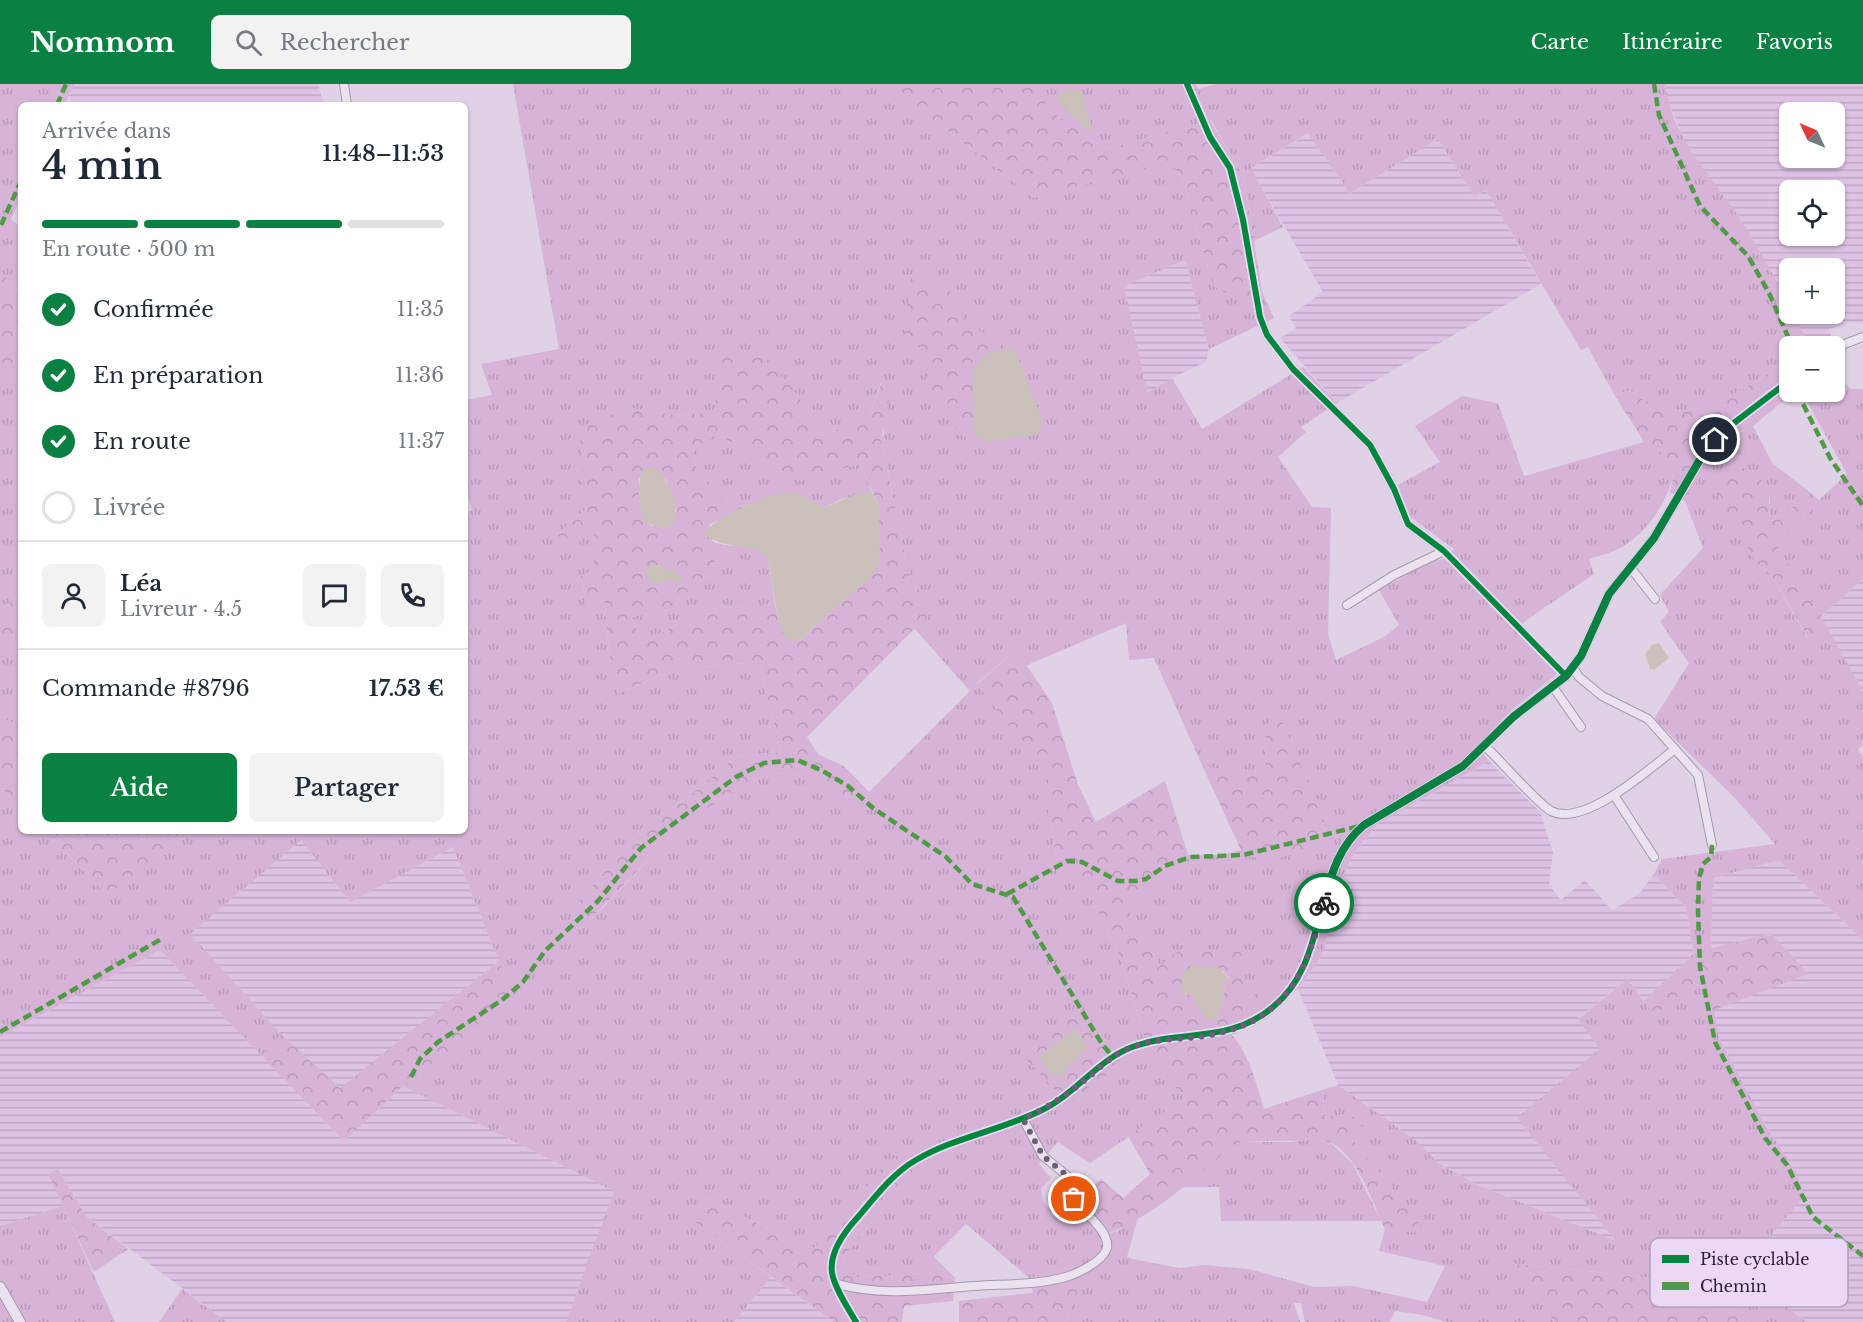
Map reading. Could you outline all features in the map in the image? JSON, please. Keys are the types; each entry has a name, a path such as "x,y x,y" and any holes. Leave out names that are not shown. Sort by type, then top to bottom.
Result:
{"street":[{"path":"344,84 347,102"},
{"path":"1187,84 1210,137 1230,168 1243,220 1260,317 1267,335 1293,369 1370,445 1394,489 1407,524 1444,551 1566,676"},
{"path":"1845,344 1863,338"},
{"path":"856,1322 832,1273 834,1255 850,1225 906,1167 936,1150 1023,1119 1067,1095 1125,1050 1162,1040 1197,1037 1241,1028 1273,1007 1296,983 1309,957 1332,873 1342,850 1354,834 1364,825 1463,766 1523,709 1574,668 1609,594 1654,538 1702,456 1715,440 1779,389"},
{"path":"1347,605 1394,575 1444,551"},
{"path":"1630,567 1655,599"},
{"path":"1574,668 1579,676 1602,696 1648,719 1698,775 1712,845"},
{"path":"1553,687 1581,728"},
{"path":"1485,746 1552,811 1563,815 1578,813 1614,795 1675,749"},
{"path":"1614,795 1654,857"},
{"path":"838,1284 872,1291 894,1291 1037,1282 1074,1274 1100,1257 1107,1247 1105,1236 1074,1199 1076,1183 1043,1156 1023,1119"},
{"path":"0,1287 20,1322"}],"shaded area":[{"path":"74,84 318,84 323,102 72,102 69,96"},
{"path":"1665,84 1863,84 1863,323 1852,322 1829,329 1831,336 1805,336 1798,324 1845,324 1845,258 1779,258 1779,288 1737,215 1689,152 1667,98"},
{"path":"1070,88 1082,91 1092,129 1086,129 1056,99"},
{"path":"1309,133 1350,193 1438,139 1474,196 1486,190 1541,284 1337,403 1280,338 1296,328 1289,316 1323,292 1250,168"},
{"path":"1185,260 1209,349 1206,362 1172,378 1147,394 1123,286"},
{"path":"1014,348 1043,422 1036,435 987,442 974,433 973,369 988,353"},
{"path":"655,467 665,479 674,500 674,524 667,529 644,523 641,509 639,488 643,468"},
{"path":"872,492 879,506 880,563 867,581 801,640 795,641 785,637 778,619 768,557 753,549 720,542 704,534 729,514 753,502 777,495 796,494 824,508 856,494"},
{"path":"658,565 682,576 682,580 678,582 668,580 661,584 651,582 644,573 649,566"},
{"path":"1863,579 1863,692 1820,617"},
{"path":"1659,643 1669,658 1654,670 1650,669 1645,654 1652,645"},
{"path":"1489,761 1540,812 1553,852 1549,885 1561,900 1585,880 1612,910 1639,894 1654,874 1686,908 1694,953 1644,1001 1628,979 1578,1018 1600,1048 1618,1242 1478,1185 1438,1163 1418,1143 1338,1085 1298,989 1324,952 1335,892 1353,855 1377,824"},
{"path":"301,839 350,902 453,847 499,961 340,1089 281,1034 189,934"},
{"path":"1779,860 1863,940 1863,1322 1806,1322 1787,1307 1848,1307 1848,1238 1760,1238 1797,1174 1764,1123 1719,1038 1714,1009 1808,973 1711,950 1713,878"},
{"path":"160,950 344,1141 403,1086 615,1191 566,1322 227,1322 86,1216 58,1169 49,1174 63,1206 0,1226 0,1037"},
{"path":"1204,964 1208,969 1218,967 1229,979 1222,984 1225,989 1217,1019 1206,1019 1195,1003 1195,995 1181,993 1183,974 1192,965 1201,967"},
{"path":"1075,1029 1088,1047 1066,1068 1064,1077 1050,1074 1039,1056"},
{"path":"771,1277 834,1322 734,1322"}],"green space":[{"path":"0,84 74,84 66,102 18,102 18,204 11,219 18,225 18,288 0,273"},
{"path":"513,84 887,84 892,93 938,123 1034,198 1168,161 1182,177 1213,286 1245,303 1262,292 1274,318 1209,349 1185,260 1124,286 1147,393 1172,378 1202,429 1303,367 1337,403 1301,427 1306,432 1278,457 1312,507 1331,508 1328,634 1336,660 1384,637 1399,625 1379,590 1431,561 1444,559 1454,549 1409,516 1398,485 1440,462 1415,426 1462,396 1498,403 1524,476 1644,442 1659,451 1674,472 1667,493 1650,522 1621,547 1589,559 1594,574 1515,628 1557,674 1513,709 1477,746 1489,761 1377,824 1353,855 1335,892 1324,952 1298,989 1274,983 1248,998 1240,952 1160,965 1130,923 1129,899 1190,861 1188,855 1221,855 1241,850 1255,860 1279,714 1266,726 1265,770 1245,775 1202,765 1154,658 1129,660 1126,623 1025,666 1016,650 977,683 1048,778 1048,810 1056,859 1083,883 1118,952 1151,1056 1185,1098 1090,1163 1058,1142 1039,1164 1051,1178 1041,1189 1043,1202 1057,1216 1079,1198 1101,1236 1118,1231 1138,1217 1127,1257 1133,1259 1179,1268 1205,1265 1249,1269 1314,1287 1353,1286 1427,1302 1445,1266 1379,1251 1385,1229 1427,1233 1350,1136 1326,1117 1322,1090 1338,1085 1419,1143 1438,1163 1478,1185 1616,1241 1517,1118 1600,1049 1578,1019 1628,979 1654,1015 1699,980 1706,1012 1714,1009 1719,1038 1764,1123 1797,1174 1804,1196 1769,1238 1650,1238 1650,1278 1507,1263 1544,1305 1554,1322 1447,1322 1423,1315 1395,1311 1390,1322 1305,1322 1301,1303 1294,1303 1300,1322 1065,1322 1081,1286 1071,1269 1029,1278 966,1224 934,1256 930,1274 857,1277 844,1269 845,1255 915,1169 867,1182 815,1248 792,1242 707,1197 689,1218 771,1277 734,1322 566,1322 614,1191 403,1086 515,1001 453,847 350,902 301,840 190,934 281,1034 262,1056 160,950 0,1037 0,793 4,791 18,805 18,834 47,834 108,895 190,834 468,834 468,512 472,510 468,497 468,399 492,395 481,364 559,349","holes":["724,376 790,385 824,434 869,416 881,383 884,434 881,438 909,575 932,609 914,628 970,691 869,792 862,805 804,775 774,773 742,786 680,826 593,918 571,911 645,825 686,799 737,756 781,752 759,662 677,669 619,693 611,666 604,600 587,605 581,577 594,569 594,528 558,534 585,509 631,408 675,415 721,412 715,403"]},
{"path":"887,84 1041,84 1045,87 1045,107 1105,149 1210,120 1244,177 1262,292 1245,303 1213,286 1182,177 1168,162 1034,198 938,123 891,93"},
{"path":"1041,84 1195,84 1198,89 1217,84 1665,84 1669,104 1684,139 1738,216 1779,285 1779,324 1798,324 1805,336 1779,336 1779,367 1724,399 1707,405 1691,410 1676,411 1649,403 1629,390 1615,396 1588,347 1581,350 1486,190 1474,196 1438,139 1350,193 1308,133 1251,168 1283,227 1254,241 1244,177 1211,120 1105,149 1045,107 1045,87"},
{"path":"0,273 18,288 18,367 0,382"},
{"path":"911,277 954,293 966,324 998,340 1002,350 988,353 973,369 974,433 964,438 925,389 928,355 904,334"},
{"path":"724,352 761,356 790,385 824,434 869,416 882,382 890,384 888,410 881,438 909,575 933,610 807,737 819,755 844,766 869,792 862,805 804,775 774,773 742,786 680,826 592,918 571,911 645,825 686,799 737,756 781,752 759,662 677,669 618,693 611,666 604,600 587,606 581,576 594,569 594,528 565,553 558,534 585,509 579,427 631,408 675,415 720,412 715,403 724,376 711,366","holes":["717,434 797,480 860,464 879,506 823,618 801,640 778,619 775,604 707,609 642,643 632,617 668,610 708,574 725,545 713,542 709,525 748,506 733,508 696,468 693,448","639,478 666,479 676,512 659,525 650,526 640,504"]},
{"path":"18,367 18,595 0,610 0,382"},
{"path":"1779,367 1779,402 1782,402 1753,426 1737,433 1703,472 1685,501 1670,492 1674,472 1659,451 1646,445 1615,396 1629,390 1661,408 1676,411 1691,410 1724,399"},
{"path":"1845,383 1851,389 1863,389 1863,579 1820,617 1778,548 1819,500 1847,474 1807,402 1845,402"},
{"path":"1753,426 1772,463 1811,493 1783,515 1770,521 1770,495 1759,567 1771,574 1807,638 1826,625 1863,692 1863,745 1858,749 1863,757 1863,940 1779,860 1713,878 1711,950 1694,953 1686,908 1654,874 1662,859 1775,844 1734,797 1654,719 1689,663 1660,622 1669,612 1660,595 1703,548 1685,501 1722,448"},
{"path":"717,434 797,480 860,464 872,492 841,499 824,508 799,496 788,495 733,508 696,468 693,448"},
{"path":"1741,467 1757,476 1766,488 1771,521 1783,515 1811,493 1819,500 1778,548 1826,625 1808,638 1771,574 1759,567 1716,492 1716,486 1722,478"},
{"path":"725,545 757,548 768,557 775,604 707,609 642,643 632,617 668,610 708,574"},
{"path":"18,595 18,640 0,661 0,610"},
{"path":"18,640 18,719 11,722 0,716 0,661"},
{"path":"1016,650 1052,703 1078,785 1096,822 1165,781 1190,861 1130,899 1130,923 1160,965 1184,947 1241,952 1248,998 1274,983 1298,989 1266,1019 1232,1035 1248,1061 1264,1109 1322,1090 1326,1117 1350,1113 1364,1129 1351,1137 1428,1234 1385,1229 1364,1182 1342,1150 1332,1143 1301,1140 1235,1142 1154,1209 1118,1230 1100,1236 1079,1198 1101,1179 1123,1198 1150,1174 1128,1136 1184,1098 1151,1056 1118,952 1083,883 1056,859 1048,810 1048,778 977,684","holes":["1208,969 1223,971 1229,978 1222,984 1225,989 1217,1019 1195,1003 1195,995 1181,993"]},
{"path":"1279,713 1332,841 1283,857 1254,860 1241,850 1202,765 1245,775 1265,770 1266,726"},
{"path":"0,716 11,722 18,719 18,805 4,791 0,793"},
{"path":"47,834 190,834 108,895"},
{"path":"1771,933 1808,974 1706,1013 1699,980 1654,1015 1644,1001 1694,953"},
{"path":"499,961 516,1001 403,1086 344,1141 262,1056 281,1034 340,1088"},
{"path":"1083,1006 1120,1060 1100,1081 1067,1103 1027,1060 1029,1047"},
{"path":"1313,1139 1331,1143 1353,1164 1381,1221 1221,1221 1219,1187 1184,1187 1235,1142 1291,1142"},
{"path":"900,1153 915,1169 845,1255 844,1268 857,1277 930,1274 933,1256 955,1278 953,1301 904,1306 902,1322 834,1322 689,1218 707,1197 792,1242 815,1248 867,1182"},
{"path":"58,1169 86,1216 128,1249 94,1272 48,1174"},
{"path":"63,1206 115,1322 0,1322 0,1226"},
{"path":"1506,1263 1650,1278 1650,1307 1731,1307 1749,1322 1554,1322 1544,1305"},
{"path":"1071,1269 1081,1286 1065,1322 959,1322 959,1301 1033,1293 1029,1278"},
{"path":"182,1289 227,1322 159,1322"},
{"path":"1731,1307 1787,1307 1806,1322 1749,1322"}],"marked path":[{"path":"58,102 66,84"},
{"path":"1654,84 1659,115 1700,206 1748,256 1769,293 1788,336"},
{"path":"1,225 18,188"},
{"path":"1802,402 1830,458 1863,506"},
{"path":"411,1077 420,1059 438,1042 502,1000 523,982 545,951 598,901 641,848 736,777 764,763 797,760 821,770 848,786 873,808 946,857 972,884 1013,897 1102,1044 1113,1057"},
{"path":"1007,894 1067,861 1082,862 1118,881 1136,881 1146,879 1165,866 1190,857 1243,855 1364,825"},
{"path":"1712,845 1711,857 1703,864 1699,878 1698,911 1700,967 1715,1042 1765,1138 1787,1165 1813,1217 1840,1238"},
{"path":"0,1032 163,938"},
{"path":"1848,1244 1863,1256"}],"cycle path":[{"path":"1187,84 1210,137 1230,168 1243,220 1260,317 1267,335 1293,369 1370,445 1394,489 1408,524 1444,551 1566,676"},
{"path":"856,1322 836,1285 832,1273 833,1257 848,1229 892,1178 908,1165 931,1152 1027,1117 1055,1103 1122,1051 1153,1041 1223,1031 1256,1019 1273,1007 1291,988 1304,965 1326,891 1347,844 1364,825 1463,766 1523,709 1566,676 1581,656 1609,594 1654,538 1702,457 1730,426 1779,388"}],"way so far":[{"path":"1074,1199 1076,1183 1043,1156 1029,1134 1023,1119 1067,1095 1113,1057 1125,1050 1162,1040 1218,1034 1241,1028 1273,1007 1296,983 1309,957 1324,903"}],"route":[{"path":"1324,903 1332,873 1342,850 1354,834 1364,825 1475,757 1513,717 1574,668 1618,579 1654,538 1692,472 1715,440"}]}
